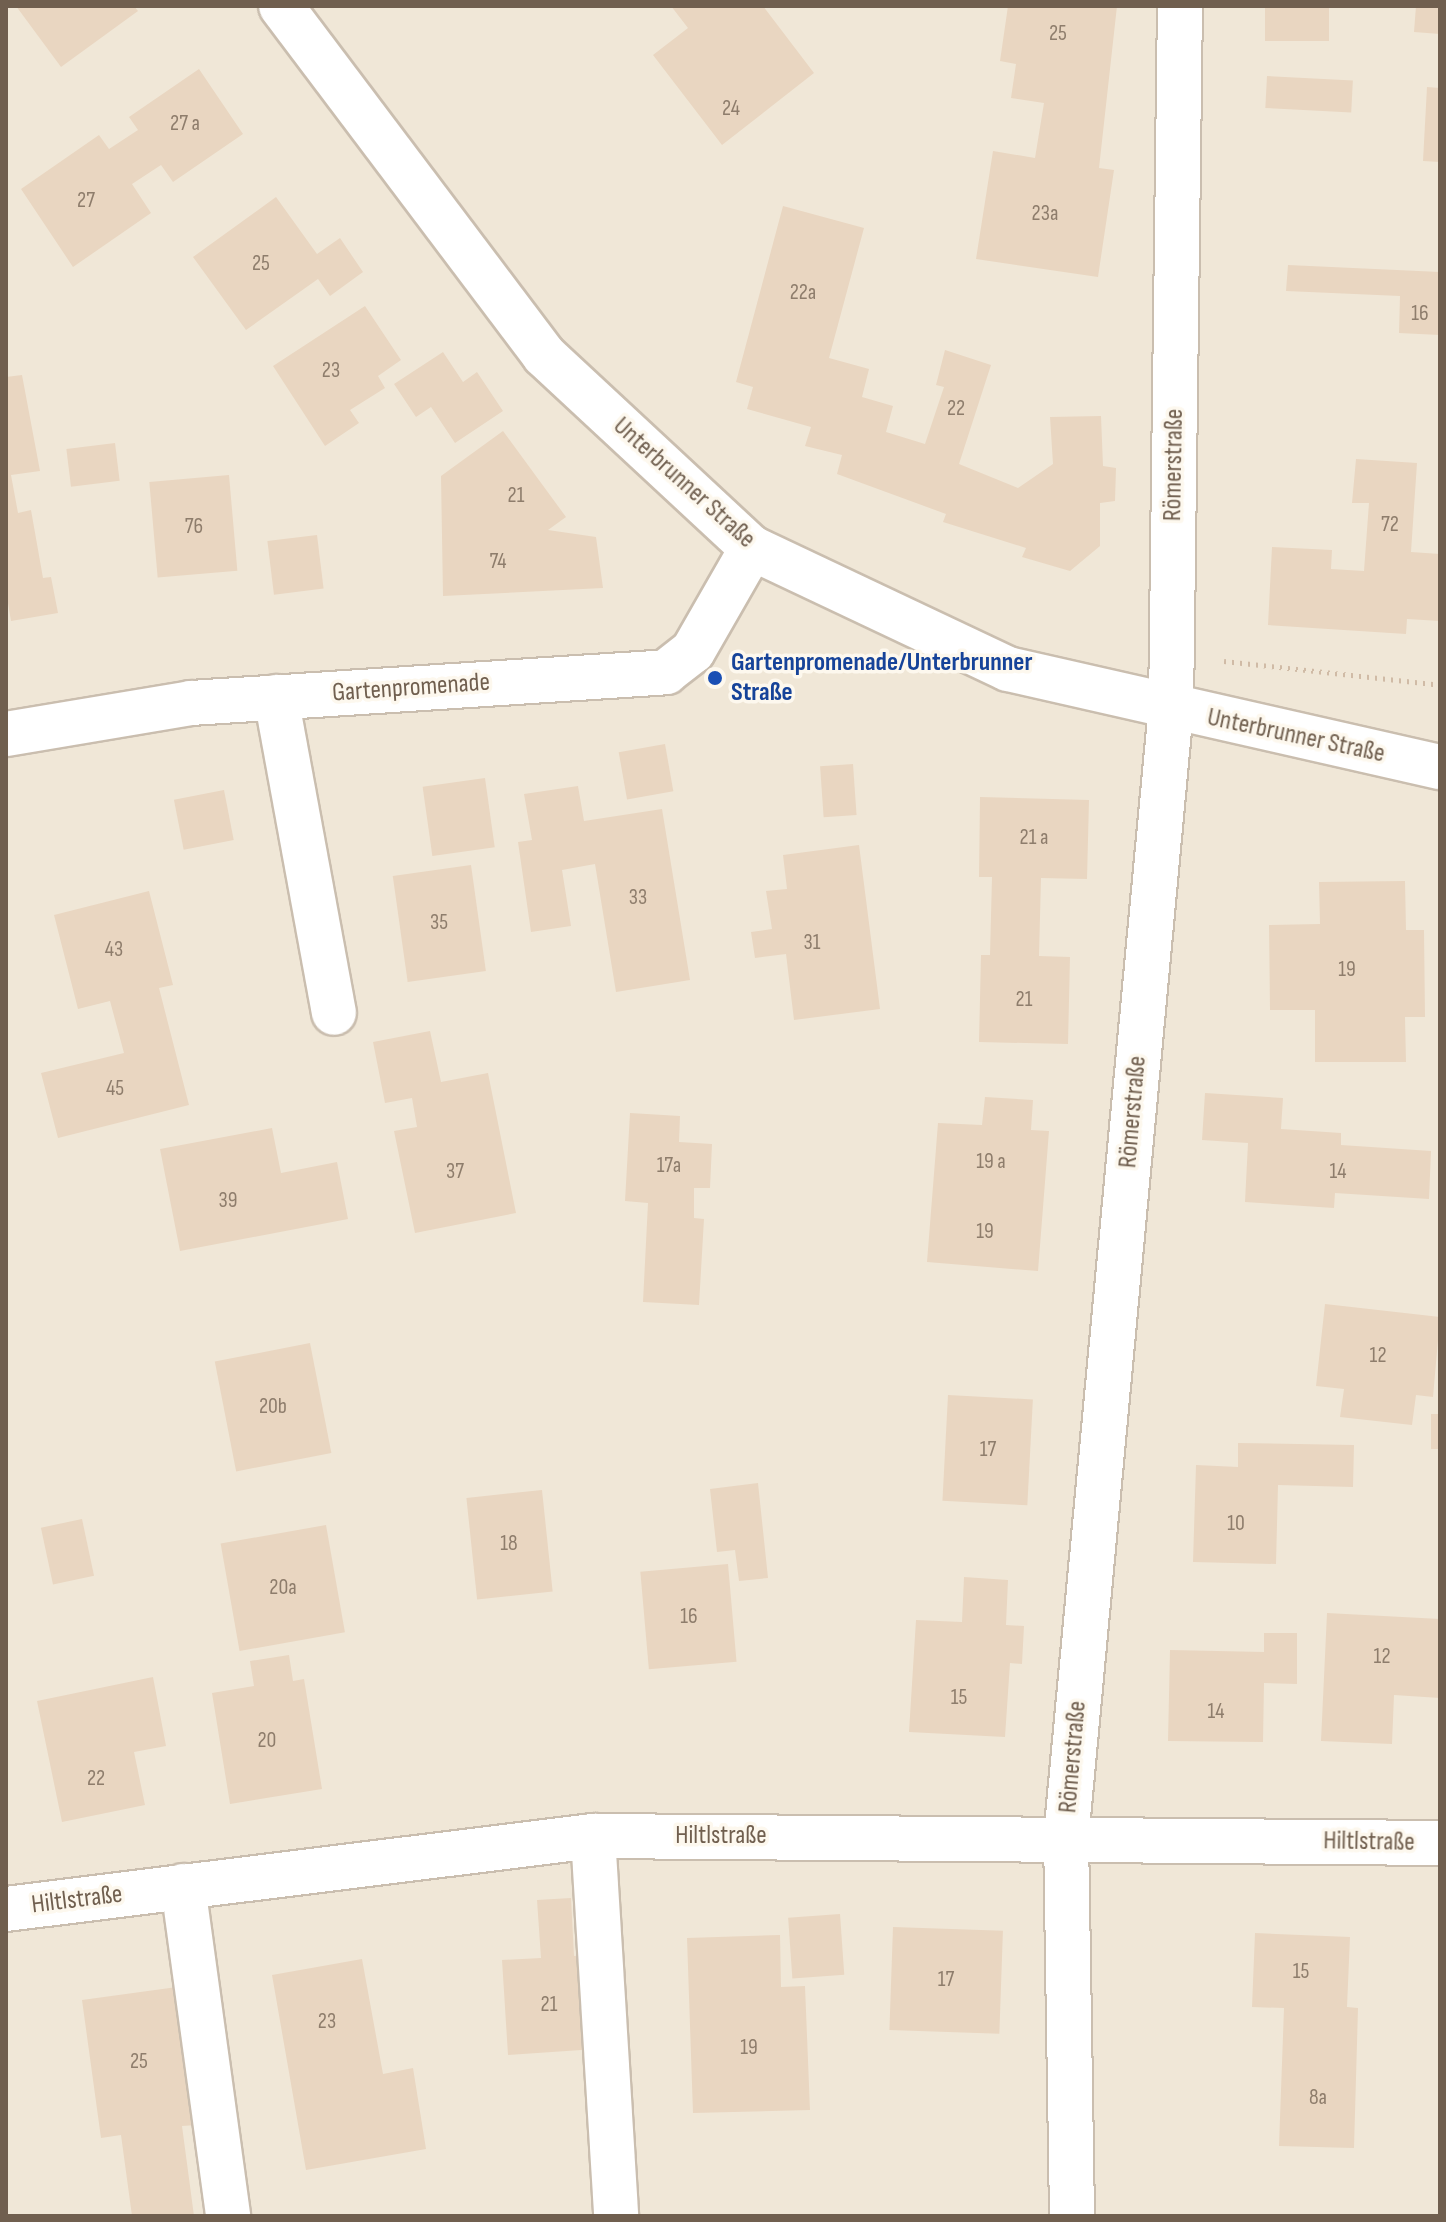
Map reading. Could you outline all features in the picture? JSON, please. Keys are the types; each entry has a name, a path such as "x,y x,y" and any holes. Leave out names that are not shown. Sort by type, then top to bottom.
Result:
{"street":[{"name":"Unterbrunner Straße","path":"281,6 544,355 752,548 1008,669 1171,709 1440,767"},
{"name":"Römerstraße","path":"1072,2216 1066,1838 1171,709 1180,6"},
{"name":"Gartenpromenade","path":"6,734 191,703 666,672 693,651 752,548"},
{"path":"276,697 334,1013"},
{"path":"593,1836 616,2216"},
{"name":"Hiltlstraße","path":"6,1909 593,1836 1440,1843"},
{"path":"183,1886 228,2216"}],"path":[{"path":"1172,650 1248,666 1440,685"}],"shaded area":[{"path":"6,6 1440,6 1440,2216 6,2216"}],"building":[{"path":"16,6 134,6 138,11 61,67"},
{"path":"671,6 763,6 814,73 722,145 653,55 688,28"},
{"path":"1008,6 1117,6 1099,168 1114,170 1098,277 976,259 993,151 1035,158 1044,103 1011,98 1016,64 1000,61"},
{"path":"1265,6 1329,6 1329,41 1265,41"},
{"path":"1416,6 1440,6 1440,34 1414,32"},
{"path":"199,69 243,134 173,182 161,165 132,184 151,213 73,267 21,189 99,135 109,149 138,130 129,117"},
{"path":"1267,76 1353,81 1351,112 1265,108"},
{"path":"1427,87 1440,88 1440,162 1423,161"},
{"path":"276,197 317,254 340,238 363,272 330,296 318,279 246,330 193,257"},
{"path":"783,206 864,228 829,358 869,369 862,397 893,406 886,432 925,444 944,387 936,385 945,350 991,365 959,464 1018,488 1053,464 1050,417 1101,416 1103,466 1116,468 1115,501 1100,503 1100,546 1070,571 1022,557 1026,548 943,522 946,514 837,474 842,455 805,446 811,427 747,409 753,387 736,382"},
{"path":"1288,265 1440,272 1440,335 1399,333 1400,296 1286,291"},
{"path":"365,306 401,360 378,376 385,388 350,410 359,423 325,446 273,366"},
{"path":"443,352 463,382 477,372 503,411 455,443 431,407 416,417 394,384"},
{"path":"22,375 40,471 11,475 18,513 31,510 43,578 51,577 58,613 11,621 6,591 6,377"},
{"path":"503,431 566,517 548,530 596,537 603,588 443,596 441,476"},
{"path":"115,443 120,481 71,487 66,449"},
{"path":"1356,459 1417,463 1411,552 1440,554 1440,621 1407,619 1406,634 1268,625 1272,547 1332,550 1331,569 1364,571 1369,503 1352,503"},
{"path":"229,475 237,571 158,578 149,482"},
{"path":"317,535 324,589 274,595 267,541"},
{"path":"665,744 673,791 627,799 619,752"},
{"path":"853,764 857,815 824,817 820,766"},
{"path":"485,778 495,847 432,856 423,787"},
{"path":"578,786 584,821 662,809 690,980 616,992 595,864 562,870 571,926 531,932 518,842 532,840 524,794"},
{"path":"224,790 234,840 184,850 174,800"},
{"path":"980,797 1089,800 1087,879 1041,878 1039,956 1070,957 1068,1044 979,1042 981,955 990,955 992,877 979,877"},
{"path":"859,845 880,1009 794,1020 786,954 755,958 751,932 772,929 766,891 787,889 783,855"},
{"path":"471,865 486,971 408,982 393,876"},
{"path":"1405,881 1406,930 1424,930 1425,1017 1405,1017 1406,1062 1315,1062 1315,1010 1270,1010 1269,925 1320,924 1319,882"},
{"path":"149,891 173,985 159,988 189,1105 58,1138 41,1073 124,1053 110,1001 78,1009 54,915"},
{"path":"430,1031 441,1082 488,1073 516,1213 415,1233 394,1131 417,1127 412,1098 385,1103 373,1042"},
{"path":"1205,1093 1283,1098 1281,1129 1341,1133 1341,1145 1431,1151 1429,1199 1335,1193 1334,1208 1245,1202 1248,1143 1202,1140"},
{"path":"985,1097 1033,1100 1031,1130 1049,1131 1038,1271 927,1262 938,1123 982,1125"},
{"path":"630,1113 680,1116 679,1142 712,1144 710,1188 694,1188 694,1218 704,1219 699,1305 643,1302 648,1203 625,1201"},
{"path":"272,1128 281,1173 337,1162 348,1219 180,1251 160,1149"},
{"path":"1325,1304 1440,1317 1433,1397 1416,1395 1412,1425 1340,1417 1344,1389 1316,1386"},
{"path":"310,1343 331,1453 236,1471 215,1362"},
{"path":"948,1395 1033,1399 1027,1505 942,1501"},
{"path":"1431,1414 1440,1414 1440,1449 1431,1449"},
{"path":"1238,1443 1354,1445 1353,1487 1278,1485 1276,1564 1193,1562 1196,1465 1238,1467"},
{"path":"758,1483 768,1578 739,1581 735,1550 717,1552 710,1489"},
{"path":"542,1490 553,1591 477,1599 466,1498"},
{"path":"82,1519 94,1576 53,1584 41,1528"},
{"path":"326,1525 345,1632 240,1651 221,1544"},
{"path":"728,1564 737,1662 649,1669 640,1572"},
{"path":"964,1577 1008,1580 1006,1625 1024,1626 1022,1664 1010,1663 1005,1737 909,1732 916,1620 962,1622"},
{"path":"1327,1613 1440,1619 1440,1698 1394,1695 1392,1744 1321,1741"},
{"path":"1264,1633 1297,1633 1297,1684 1264,1683 1263,1742 1168,1741 1170,1650 1264,1652"},
{"path":"289,1655 293,1681 304,1679 322,1789 230,1804 212,1693 254,1686 250,1661"},
{"path":"153,1677 166,1746 134,1752 145,1805 62,1822 37,1701"},
{"path":"571,1898 574,1956 590,1955 596,2049 508,2055 502,1960 541,1958 537,1900"},
{"path":"840,1914 844,1975 792,1978 788,1918"},
{"path":"893,1927 1003,1931 999,2034 889,2030"},
{"path":"1255,1933 1350,1937 1347,2007 1358,2008 1354,2148 1279,2146 1284,2008 1252,2007"},
{"path":"780,1935 781,1987 805,1986 810,2110 693,2113 687,1938"},
{"path":"362,1959 383,2074 413,2068 426,2149 306,2170 272,1975"},
{"path":"177,1987 196,2125 182,2126 194,2216 132,2216 121,2135 101,2138 82,2000"}],"place":[{"name":"Gartenpromenade/Unterbrunner Straße","path":"715,678"}]}
